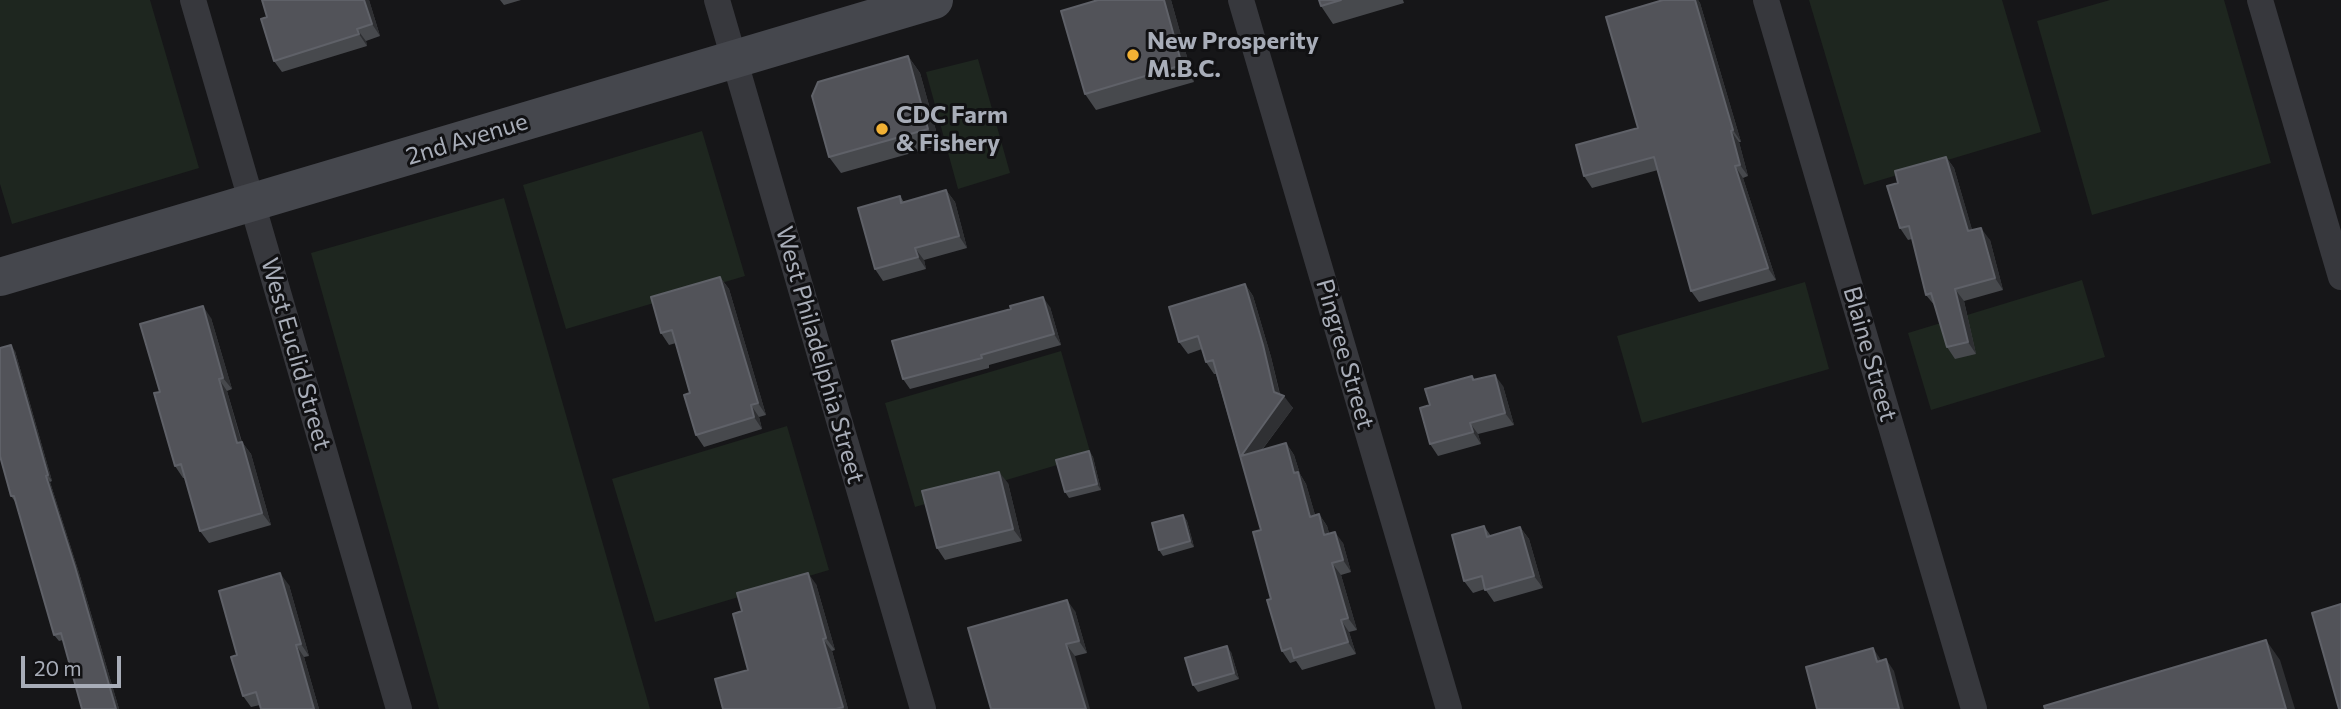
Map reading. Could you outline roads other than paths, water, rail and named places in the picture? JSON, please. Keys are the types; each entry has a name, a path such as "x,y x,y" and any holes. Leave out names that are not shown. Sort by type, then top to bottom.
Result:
{"street":[{"name":"West Euclid Street","path":"193,0 399,709"},
{"name":"West Philadelphia Street","path":"717,0 923,709"},
{"name":"2nd Avenue","path":"0,277 934,0"},
{"name":"Pingree Street","path":"1241,0 1449,709"},
{"name":"Blaine Street","path":"1766,0 1974,709"},
{"path":"2260,0 2341,277"}],"place":[{"name":"New Prosperity M.B.C.","path":"1133,55"},
{"name":"CDC Farm & Fishery","path":"882,129"}]}
